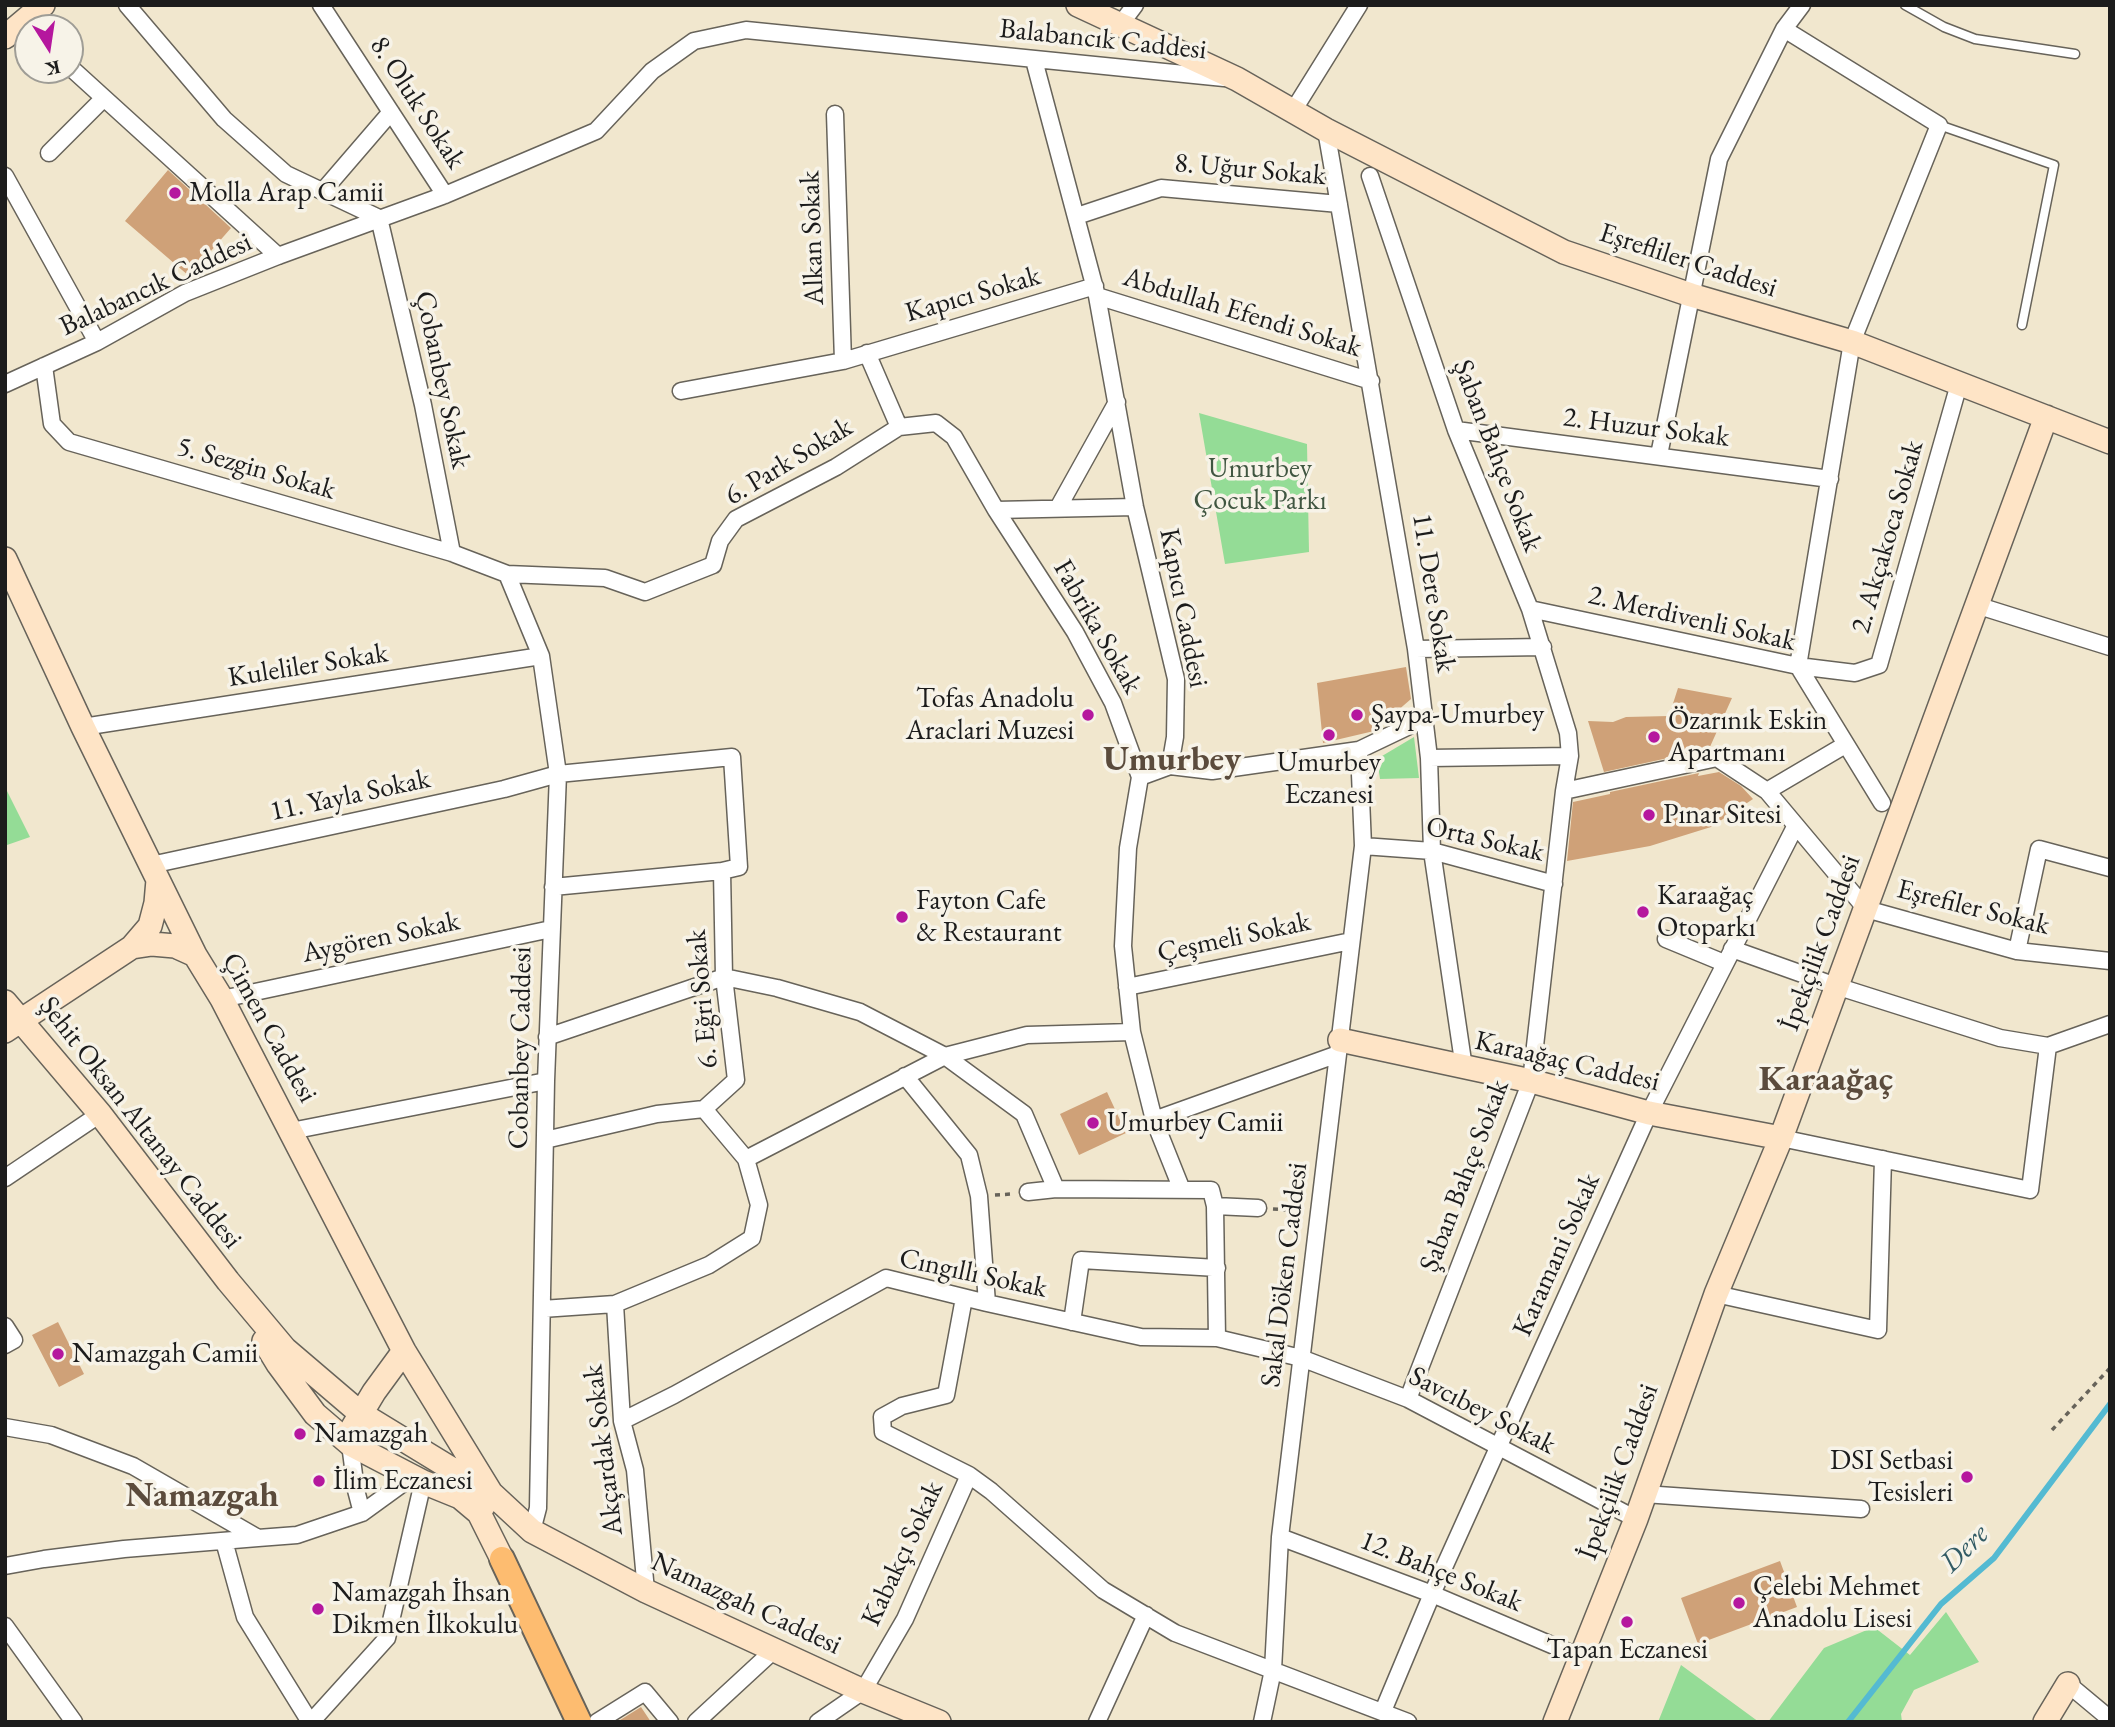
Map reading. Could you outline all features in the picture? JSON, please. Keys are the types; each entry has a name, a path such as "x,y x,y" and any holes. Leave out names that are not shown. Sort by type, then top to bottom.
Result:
{"main road":[{"name":"Eşrefliler Caddesi","path":"1078,5 1237,79 1326,130 1564,252 1691,295 1852,342 2110,442"},
{"name":"İpekçilik Caddesi","path":"1555,1722 1636,1519 1716,1294 1781,1138 2046,417"},
{"name":"Çimen Caddesi","path":"5,559 82,727 195,955 222,999 485,1503"},
{"path":"14,1026 132,947 150,926 156,903 155,873"},
{"path":"132,947 152,944 176,946 195,955"},
{"name":"Şehit Oksan Altanay Caddesi","path":"5,1002 14,1026 100,1114 228,1281 285,1349 360,1413 485,1503 532,1531"},
{"name":"Karaağaç Caddesi","path":"1339,1047 1531,1081 1649,1112 1781,1138"},
{"name":"Şehit Oksan Altanay Caddesi","path":"228,1281 286,1374 316,1414 349,1444 418,1479 460,1497 485,1503"},
{"path":"349,1444 353,1426 360,1413 404,1351"},
{"name":"Şehit Oksan Altanay Caddesi","path":"485,1503 502,1559"},
{"name":"Namazgah Caddesi","path":"532,1531 646,1591 863,1691 939,1722"},
{"path":"502,1559 579,1722"},
{"path":"2045,1722 2068,1684"}],"street":[{"path":"127,5 225,119 286,174 379,218"},
{"name":"8. Oluk Sokak","path":"321,5 445,195"},
{"path":"1120,25 1135,5"},
{"path":"1293,111 1359,5"},
{"path":"1659,455 1720,159 1784,29 1802,5"},
{"path":"1784,29 1939,125 1852,342 1798,666"},
{"name":"Balabancık Caddesi","path":"5,384 97,342 185,293 445,195 596,131 652,71 694,41 746,30 1237,79"},
{"name":"Kapıcı Caddesi","path":"1034,60 1096,291 1135,507 1176,679 1175,737 1170,766"},
{"path":"84,80 278,256"},
{"path":"49,153 104,97"},
{"path":"323,191 391,112"},
{"name":"Alkan Sokak","path":"835,114 842,361"},
{"name":"11. Dere Sokak","path":"1326,130 1416,649 1426,718 1432,850 1464,1068"},
{"path":"5,176 97,342"},
{"name":"Şaban Bahçe Sokak","path":"1370,176 1456,430 1530,609 1568,733 1570,756 1531,1081 1408,1399"},
{"name":"8. Uğur Sokak","path":"1077,216 1161,188 1339,204"},
{"name":"Çobanbey Sokak","path":"379,218 423,405 452,553"},
{"name":"Kapıcı Sokak","path":"681,391 842,361 1096,291"},
{"name":"Abdullah Efendi Sokak","path":"1096,291 1371,382"},
{"path":"867,354 899,427"},
{"name":"5. Sezgin Sokak","path":"44,366 52,424 69,442 452,553 507,574"},
{"name":"2. Akçakoca Sokak","path":"1798,666 1855,673 1879,665 1959,384"},
{"path":"1058,509 1116,402"},
{"name":"6. Park Sokak","path":"507,574 605,578 645,592 713,565 720,541 736,519 836,467 899,427 936,423 954,437 996,510"},
{"name":"2. Huzur Sokak","path":"1456,430 1830,479"},
{"path":"996,510 1135,507"},
{"name":"Fabrika Sokak","path":"996,510 1075,632 1113,703 1140,777"},
{"name":"Cobanbey Caddesi","path":"507,574 541,656 558,774 547,1037 538,1508 532,1531"},
{"path":"1976,605 2110,648"},
{"name":"2. Merdivenli Sokak","path":"1530,609 1798,666 1882,803"},
{"path":"1416,649 1543,647"},
{"name":"Kuleliler Sokak","path":"82,727 541,656"},
{"path":"1182,1191 1154,1120 1132,1032 1127,987 1123,946 1128,848 1140,777 1170,766 1212,771 1359,750 1426,718"},
{"path":"1767,791 1845,744"},
{"name":"Sakal Döken Caddesi","path":"1262,1722 1273,1670 1280,1537 1363,846 1359,750"},
{"path":"1429,758 1570,756"},
{"name":"11. Yayla Sokak","path":"155,873 558,774 732,757 738,867 722,871"},
{"path":"1564,791 1717,758 1767,791 1866,909"},
{"name":"Karamani Sokak","path":"1383,1711 1432,1594 1649,1112 1795,827"},
{"name":"Orta Sokak","path":"1363,846 1432,850 1554,884"},
{"path":"2017,951 2039,849 2110,868"},
{"path":"554,887 722,871"},
{"name":"6. Eğri Sokak","path":"704,1109 736,1080 724,976 722,871"},
{"name":"Eşrefiler Sokak","path":"1866,909 2017,951 2110,961"},
{"name":"Aygören Sokak","path":"222,999 551,929"},
{"path":"1666,939 1836,986 2000,1038 2048,1046 2110,1024"},
{"name":"Çeşmeli Sokak","path":"1127,987 1351,941"},
{"path":"547,1037 724,976 860,1012 945,1055 1024,1114 1056,1189"},
{"path":"746,1159 945,1055 1027,1035 1132,1032"},
{"path":"1781,1138 2030,1190 2048,1046"},
{"path":"1154,1120 1339,1047"},
{"path":"905,1076 969,1155 979,1196 987,1303"},
{"path":"291,1131 546,1081"},
{"path":"542,1309 615,1304 709,1265 752,1238 759,1205 746,1159 704,1109 657,1114 545,1140"},
{"path":"5,1178 100,1114"},
{"path":"1716,1294 1878,1330 1883,1159"},
{"path":"1028,1192 1056,1189 1211,1190 1215,1206 1217,1338"},
{"path":"1215,1206 1258,1208"},
{"path":"1072,1322 1081,1259 1217,1268"},
{"name":"Cıngıllı Sokak","path":"622,1421 886,1278 1141,1337 1217,1338 1301,1358"},
{"path":"964,1298 946,1395 902,1406 883,1416 883,1432 969,1475 991,1491 1103,1590 1175,1633 1408,1722"},
{"name":"Akçardak Sokak","path":"615,1304 622,1421 635,1470 646,1591"},
{"path":"5,1326 14,1340 5,1345"},
{"name":"Savcıbey Sokak","path":"1301,1358 1408,1399 1636,1519"},
{"path":"5,1427 51,1435 132,1466 258,1538"},
{"path":"349,1444 362,1513"},
{"name":"Kabakçı Sokak","path":"863,1691 905,1619 969,1475"},
{"path":"224,1541 245,1618 317,1719 387,1638 418,1479"},
{"path":"5,1566 124,1549 297,1535 362,1513 418,1479"},
{"path":"1644,1494 1861,1509"},
{"name":"12. Bahçe Sokak","path":"1280,1537 1432,1594 1580,1657"},
{"path":"1097,1722 1146,1615"},
{"path":"5,1626 74,1722"},
{"path":"696,1722 774,1650"},
{"path":"2068,1684 2110,1719"},
{"path":"818,1722 863,1691"},
{"path":"597,1722 645,1692 670,1722"}],"lane":[{"path":"1905,5 1944,27 1975,39 2075,54"},
{"path":"1939,125 2054,165 2022,325"}],"path":[{"path":"979,1196 1028,1192"},
{"path":"1258,1208 1320,1212"},
{"path":"2052,1430 2110,1368"}],"green space":[{"name":"Umurbey Çocuk Parkı","path":"1199,413 1307,444 1309,552 1225,564"},
{"path":"1414,737 1419,778 1380,779 1377,759"},
{"path":"5,787 30,837 7,845 5,843"},
{"path":"1946,1612 1979,1662 1914,1690 1901,1714 1902,1722 1768,1722 1824,1648 1874,1627 1910,1655"},
{"path":"1681,1665 1759,1722 1658,1722"}],"building":[{"name":"Molla Arap Camii","path":"168,170 231,228 189,276 125,221"},
{"name":"Şaypa-Umurbey","path":"1406,667 1411,699 1374,731 1323,743 1317,683"},
{"name":"Özarınık Eskin Apartmanı","path":"1678,688 1732,698 1709,749 1604,772 1588,721 1613,722 1626,717 1669,716"},
{"name":"Pınar Sitesi","path":"1719,772 1741,786 1753,799 1711,827 1650,846 1567,861 1573,802 1699,773 1698,776"},
{"name":"Umurbey Camii","path":"1107,1092 1126,1133 1079,1155 1060,1114"},
{"name":"Namazgah Camii","path":"58,1322 84,1374 59,1387 32,1335"},
{"name":"Çelebi Mehmet Anadolu Lisesi","path":"1780,1561 1797,1607 1698,1644 1681,1598"},
{"path":"641,1707 651,1722 617,1722"}],"waterway":[{"name":"Dere","path":"1848,1722 1941,1604 1994,1558 2110,1404"}],"place":[{"name":"Molla Arap Camii","path":"175,193"},
{"name":"Tofas Anadolu Araclari Muzesi","path":"1088,715"},
{"name":"Şaypa-Umurbey","path":"1357,715"},
{"name":"Umurbey Eczanesi","path":"1329,735"},
{"name":"Özarınık Eskin Apartmanı","path":"1654,737"},
{"name":"Pınar Sitesi","path":"1649,815"},
{"name":"Karaağaç Otoparkı","path":"1643,912"},
{"name":"Fayton Cafe & Restaurant","path":"902,917"},
{"name":"Umurbey Camii","path":"1093,1123"},
{"name":"Namazgah Camii","path":"58,1354"},
{"name":"Namazgah","path":"300,1434"},
{"name":"DSI Setbasi Tesisleri","path":"1967,1477"},
{"name":"İlim Eczanesi","path":"319,1481"},
{"name":"Çelebi Mehmet Anadolu Lisesi","path":"1739,1603"},
{"name":"Namazgah İhsan Dikmen İlkokulu","path":"318,1609"},
{"name":"Tapan Eczanesi","path":"1627,1622"}],"district":[{"name":"Umurbey","path":"1172,760"},
{"name":"Karaağaç","path":"1826,1080"},
{"name":"Namazgah","path":"202,1496"}]}
